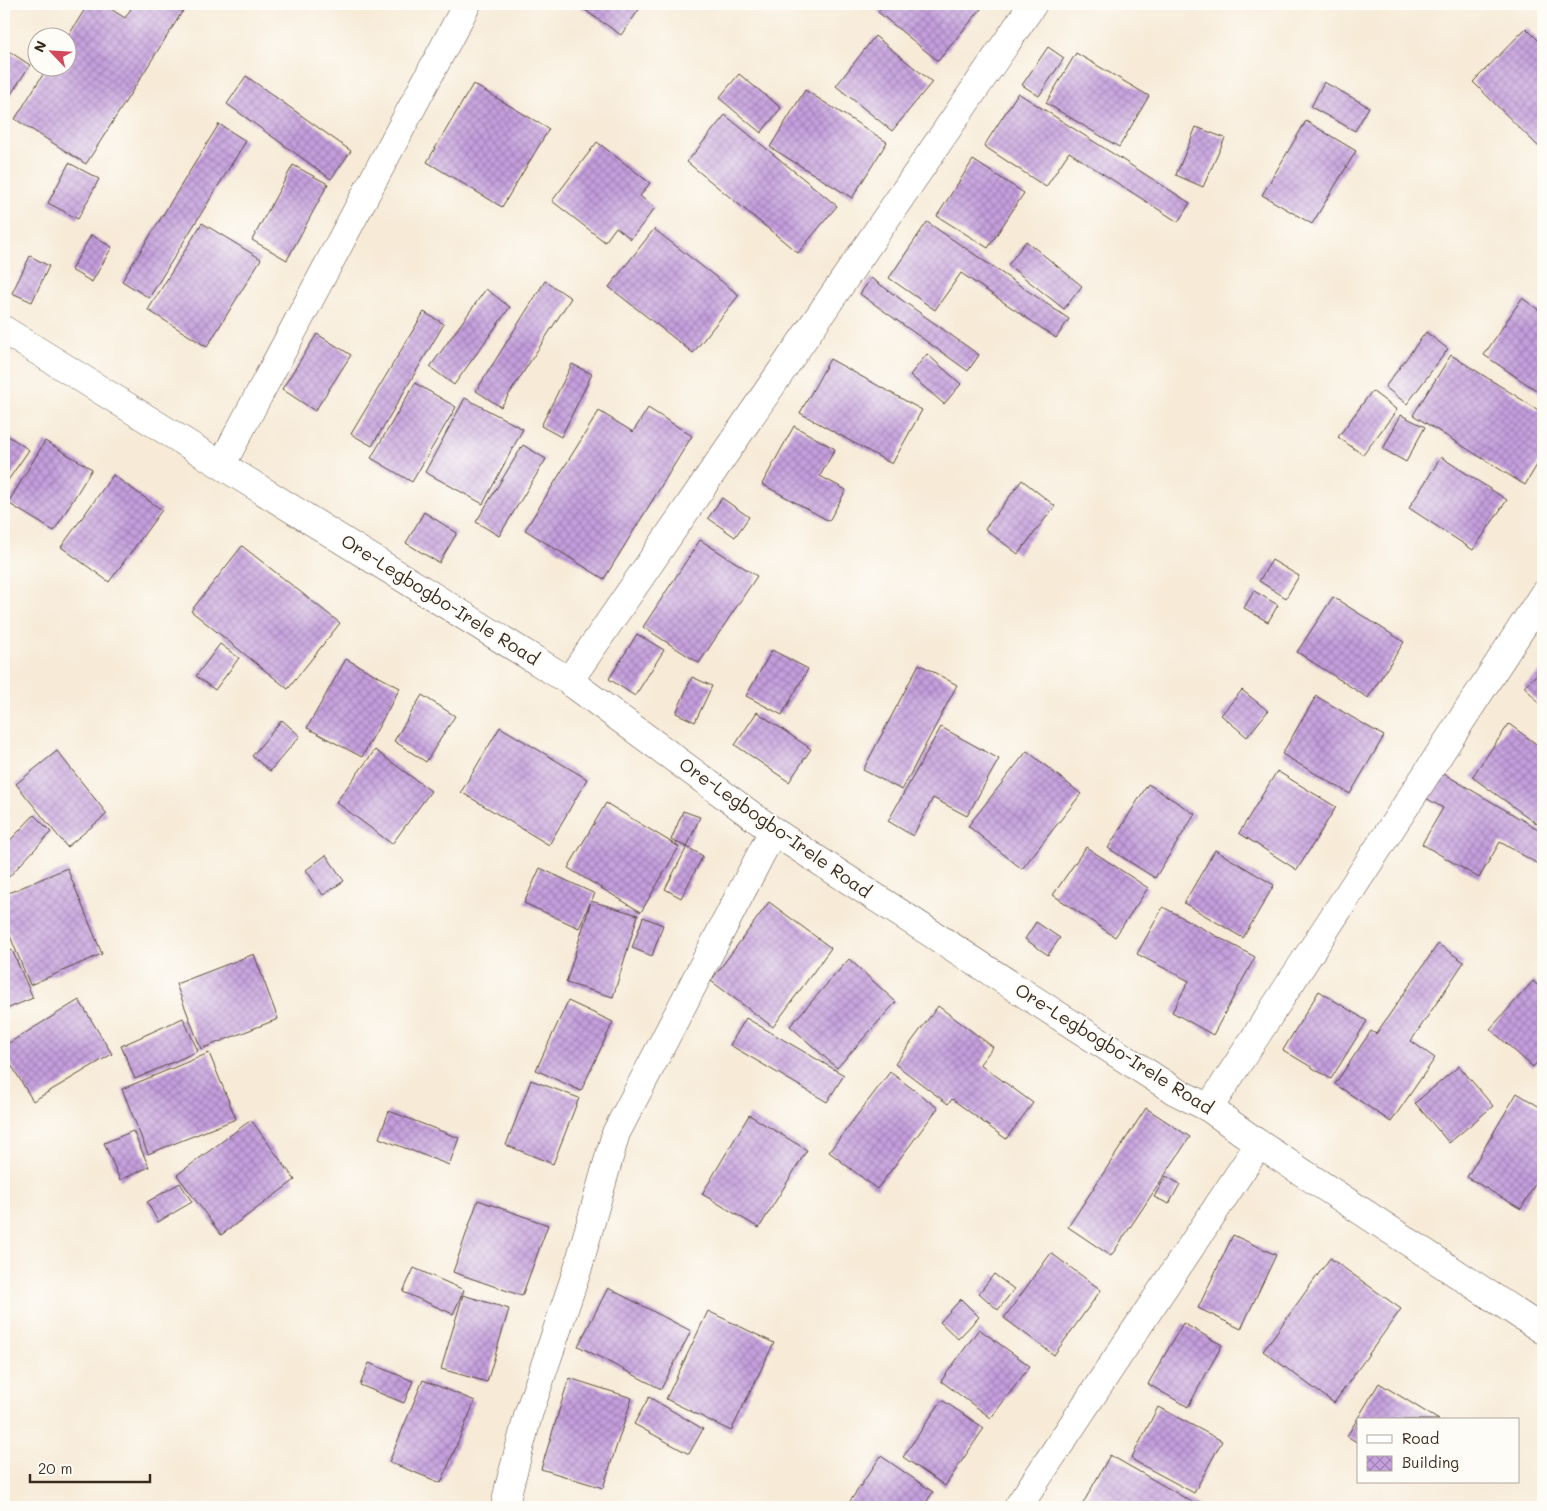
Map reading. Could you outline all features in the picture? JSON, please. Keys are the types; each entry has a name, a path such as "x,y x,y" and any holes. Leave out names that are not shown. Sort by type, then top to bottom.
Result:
{"street":[{"path":"222,464 467,4"},
{"path":"569,681 1033,4"},
{"name":"Ore-Legbogbo-Irele Road","path":"4,330 569,681 773,831 1175,1091 1209,1108 1259,1144 1543,1330"},
{"path":"1209,1108 1543,595"},
{"path":"505,1507 529,1412 577,1271 616,1133 773,831"},
{"path":"1018,1507 1259,1144"}],"building":[{"path":"88,4 103,4 125,18 134,4 183,4 186,6 86,164 15,119 41,78 78,78 78,28 73,28"},
{"path":"576,4 643,4 621,35"},
{"path":"885,4 985,4 938,61 878,12"},
{"path":"1526,28 1543,45 1543,151 1473,82"},
{"path":"875,36 932,82 892,131 836,86"},
{"path":"1048,47 1064,58 1039,96 1022,85"},
{"path":"4,48 28,64 28,68 4,105"},
{"path":"1076,53 1149,96 1119,147 1046,103"},
{"path":"739,74 781,108 761,133 719,98"},
{"path":"246,76 351,151 331,179 227,104"},
{"path":"1324,82 1369,107 1355,131 1311,107"},
{"path":"473,84 549,129 502,207 427,162"},
{"path":"805,90 887,142 852,198 770,147"},
{"path":"1018,93 1190,203 1178,222 1069,152 1046,187 984,146"},
{"path":"725,115 837,206 798,253 687,162"},
{"path":"1306,121 1356,151 1312,224 1262,195"},
{"path":"219,124 246,141 149,298 122,281"},
{"path":"1196,127 1225,138 1203,187 1176,175"},
{"path":"597,142 650,183 640,196 655,208 631,239 616,227 605,242 552,201"},
{"path":"973,160 1024,193 988,248 937,216"},
{"path":"69,163 99,179 78,219 48,203"},
{"path":"293,165 328,184 287,260 252,240"},
{"path":"927,222 1069,319 1056,338 961,273 935,310 889,278"},
{"path":"202,223 261,259 207,347 148,310"},
{"path":"654,229 739,295 693,353 609,287"},
{"path":"91,235 112,247 92,282 71,270"},
{"path":"1026,241 1082,286 1064,309 1008,265"},
{"path":"30,256 49,266 32,302 12,293"},
{"path":"871,278 979,355 968,371 860,294"},
{"path":"545,281 571,298 501,407 476,391"},
{"path":"486,289 510,307 454,385 430,367"},
{"path":"1522,298 1543,313 1543,395 1484,355"},
{"path":"424,312 444,324 372,446 351,434"},
{"path":"1426,332 1448,349 1407,404 1385,387"},
{"path":"317,334 351,355 315,411 282,389"},
{"path":"927,354 961,384 944,404 910,375"},
{"path":"1451,355 1543,413 1543,455 1525,485 1413,415"},
{"path":"830,359 922,410 892,464 800,413"},
{"path":"572,364 592,374 561,437 541,426"},
{"path":"415,383 456,407 412,482 371,458"},
{"path":"1372,391 1397,410 1363,455 1338,437"},
{"path":"465,398 523,429 483,504 425,472"},
{"path":"648,408 692,436 604,579 525,530 599,411 633,432"},
{"path":"1401,415 1425,427 1406,462 1383,449"},
{"path":"794,426 835,449 820,476 846,490 829,521 762,484"},
{"path":"4,433 29,450 4,486"},
{"path":"45,441 92,469 54,531 8,503"},
{"path":"523,445 546,459 499,536 476,522"},
{"path":"1441,457 1507,500 1473,550 1409,508"},
{"path":"113,475 162,510 109,582 61,547"},
{"path":"1022,480 1055,506 1018,554 985,529"},
{"path":"722,498 749,517 735,537 708,518"},
{"path":"424,512 457,533 439,563 406,543"},
{"path":"700,540 757,576 699,663 643,627"},
{"path":"242,546 340,623 288,689 191,611"},
{"path":"1272,560 1299,576 1286,598 1259,581"},
{"path":"1254,591 1278,605 1268,622 1244,608"},
{"path":"1333,597 1404,642 1368,698 1297,652"},
{"path":"637,634 664,650 635,696 609,679"},
{"path":"220,644 239,658 215,690 196,676"},
{"path":"772,650 808,669 782,715 746,696"},
{"path":"346,659 400,688 362,757 307,728"},
{"path":"919,664 957,685 902,790 863,770"},
{"path":"1543,669 1543,708 1524,686"},
{"path":"692,677 712,686 695,722 676,713"},
{"path":"1242,690 1268,711 1247,737 1221,715"},
{"path":"422,695 455,716 426,762 394,741"},
{"path":"1316,696 1384,736 1350,794 1282,754"},
{"path":"757,712 811,749 789,782 735,745"},
{"path":"282,720 300,736 270,771 252,756"},
{"path":"1509,724 1543,749 1543,828 1472,777"},
{"path":"500,727 587,779 549,845 461,792"},
{"path":"941,727 999,759 967,816 933,798 913,836 888,821"},
{"path":"375,750 431,791 392,844 336,802"},
{"path":"57,751 107,814 67,847 16,784"},
{"path":"1027,751 1081,794 1022,869 968,826"},
{"path":"1277,771 1336,807 1297,870 1239,833"},
{"path":"1439,771 1543,832 1543,855 1538,864 1500,842 1479,878 1422,844 1443,808 1424,797"},
{"path":"1148,784 1195,814 1155,878 1108,848"},
{"path":"606,803 679,847 641,912 568,868"},
{"path":"683,811 700,817 687,847 671,840"},
{"path":"34,815 51,832 4,882 4,847"},
{"path":"687,847 703,856 681,898 665,889"},
{"path":"1086,847 1148,888 1115,937 1053,895"},
{"path":"1215,850 1274,885 1243,938 1184,903"},
{"path":"326,855 344,881 323,895 306,870"},
{"path":"67,868 102,954 30,985 4,921 4,895"},
{"path":"540,868 595,894 579,928 524,903"},
{"path":"591,901 638,915 613,997 566,983"},
{"path":"769,902 831,948 773,1027 711,981"},
{"path":"1163,907 1255,957 1213,1035 1172,1012 1189,981 1137,954"},
{"path":"643,917 663,925 652,956 632,948"},
{"path":"1036,922 1060,938 1048,955 1025,939"},
{"path":"1438,944 1464,962 1411,1041 1435,1058 1391,1122 1335,1084 1371,1031 1376,1034"},
{"path":"12,950 33,998 4,1010 4,954"},
{"path":"254,954 278,1019 201,1049 176,984"},
{"path":"849,959 896,1002 837,1068 790,1026"},
{"path":"1533,981 1543,990 1543,1055 1533,1067 1490,1029"},
{"path":"1319,991 1367,1021 1331,1079 1283,1050"},
{"path":"79,1000 112,1054 33,1101 4,1053 4,1046"},
{"path":"568,1001 613,1022 581,1091 536,1070"},
{"path":"938,1006 993,1047 980,1064 1033,1103 1006,1139 952,1099 948,1104 895,1064"},
{"path":"183,1018 198,1051 135,1079 121,1046"},
{"path":"746,1018 844,1075 827,1102 730,1045"},
{"path":"209,1053 236,1119 148,1154 122,1089"},
{"path":"1459,1066 1493,1106 1449,1143 1415,1103"},
{"path":"890,1072 938,1108 877,1189 829,1152"},
{"path":"531,1080 579,1098 553,1164 506,1145"},
{"path":"1517,1093 1543,1109 1543,1170 1521,1209 1467,1177"},
{"path":"1146,1108 1190,1137 1111,1256 1068,1227"},
{"path":"389,1111 459,1138 449,1165 379,1138"},
{"path":"749,1115 807,1150 759,1228 702,1194"},
{"path":"251,1120 295,1180 221,1235 177,1175"},
{"path":"133,1131 149,1167 120,1180 104,1143"},
{"path":"1166,1176 1180,1184 1169,1204 1154,1197"},
{"path":"180,1183 192,1202 158,1222 147,1202"},
{"path":"478,1200 548,1225 522,1296 453,1272"},
{"path":"1233,1235 1276,1255 1241,1329 1198,1308"},
{"path":"1051,1253 1101,1290 1054,1355 1004,1318"},
{"path":"1330,1258 1401,1309 1334,1403 1263,1351"},
{"path":"414,1268 464,1290 453,1314 403,1292"},
{"path":"994,1274 1014,1289 998,1310 979,1293"},
{"path":"608,1288 691,1331 661,1389 578,1346"},
{"path":"463,1295 509,1309 487,1382 441,1369"},
{"path":"961,1299 979,1317 958,1339 940,1322"},
{"path":"708,1311 774,1343 731,1431 666,1399"},
{"path":"1183,1323 1222,1345 1188,1407 1148,1384"},
{"path":"979,1329 1030,1366 991,1418 941,1381"},
{"path":"369,1363 413,1381 404,1403 360,1385"},
{"path":"569,1378 632,1398 603,1488 541,1469"},
{"path":"423,1380 475,1401 441,1483 389,1462"},
{"path":"1379,1383 1436,1418 1358,1418"},
{"path":"649,1397 703,1429 689,1454 634,1424"},
{"path":"942,1400 984,1428 945,1486 903,1457"},
{"path":"1158,1407 1222,1441 1194,1493 1131,1459"},
{"path":"1357,1419 1357,1442 1347,1436"},
{"path":"1110,1455 1201,1507 1081,1507"},
{"path":"881,1456 933,1492 923,1507 846,1507"}]}
